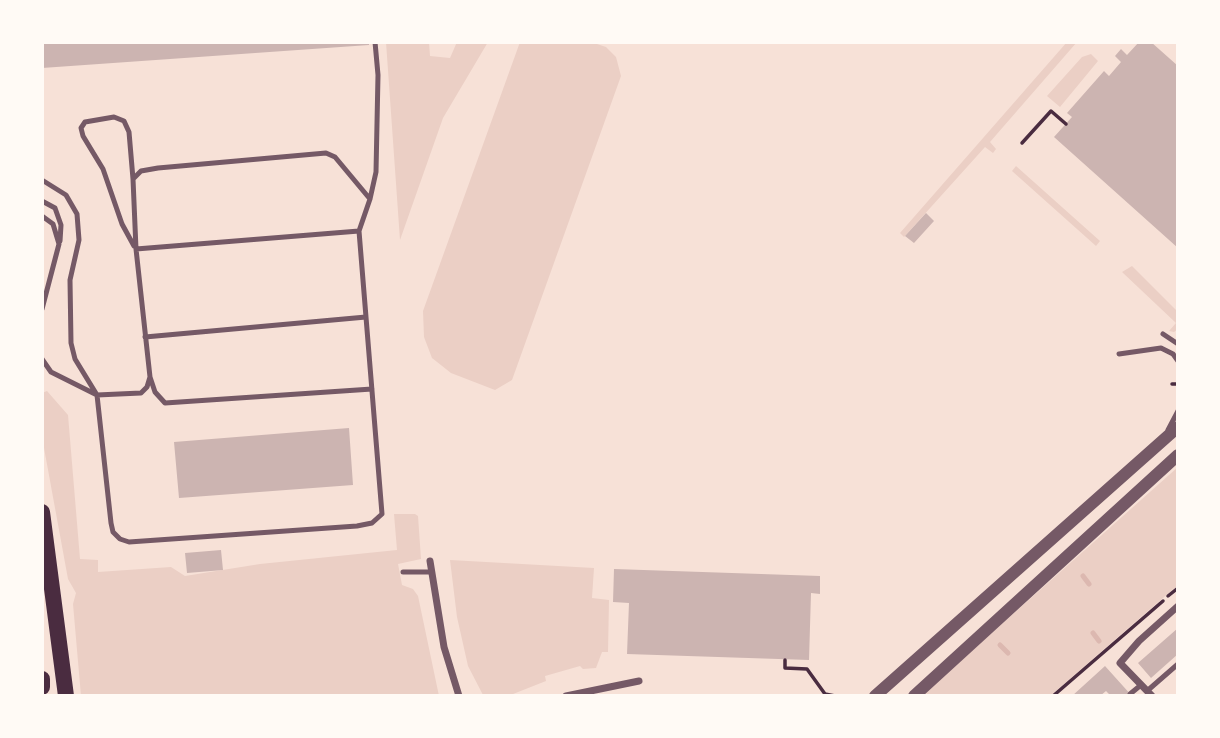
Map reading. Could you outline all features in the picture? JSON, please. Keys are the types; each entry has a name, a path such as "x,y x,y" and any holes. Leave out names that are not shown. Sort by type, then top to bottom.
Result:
{"main road":[{"path":"42,512 66,696"},
{"path":"42,680 42,687"}],"street":[{"path":"875,696 1178,427"},
{"path":"914,696 1178,455"},
{"path":"430,561 444,647 459,696"},
{"path":"1146,690 1120,663 1139,641 1178,606"},
{"path":"566,696 639,681"}],"lane":[{"path":"42,180 66,195 77,214 79,240 70,280 71,343 75,359 97,394 113,533 129,542 372,523 382,514 383,504 359,231 376,172 375,42"},
{"path":"136,249 122,224 103,169 83,136 81,128 85,122 114,117 124,121 129,132 136,249 150,377 155,392 166,403 372,389"},
{"path":"133,179 141,171 158,168 326,153 335,157 370,199"},
{"path":"42,201 55,208 61,225 59,244 42,309"},
{"path":"42,216 54,224 59,244"},
{"path":"136,249 359,231"},
{"path":"145,337 366,317"},
{"path":"1119,354 1143,348 1167,349 1177,341 1163,334"},
{"path":"1167,349 1178,361"},
{"path":"42,359 51,372 97,394 141,393 147,387 150,377"},
{"path":"1162,442 1178,411"},
{"path":"403,572 431,572"},
{"path":"1130,694 1146,690 1178,664"}],"path":[{"path":"1055,115 1061,108"},
{"path":"1022,143 1051,111 1066,124"},
{"path":"1172,384 1178,384"},
{"path":"1055,695 1178,588"},
{"path":"786,660 785,668 807,669 826,695 835,696"}],"shaded area":[{"path":"386,42 429,42 430,56 450,58 457,42 488,42 443,118 400,240"},
{"path":"520,42 591,42 606,47 616,57 621,76 512,380 495,390 451,373 432,358 424,337 423,311"},
{"path":"1067,42 1077,42 990,142 996,149 993,153 985,147 904,237 900,233"},
{"path":"1091,54 1098,61 1060,107 1047,96 1082,57"},
{"path":"1016,166 1100,241 1096,246 1012,171"},
{"path":"1132,266 1178,312 1178,329 1174,332 1169,331 1176,323 1122,272"},
{"path":"47,391 68,415 80,559 98,560 98,572 171,567 185,576 260,564 397,550 394,514 418,516 421,559 398,564 402,585 413,589 418,596 439,696 81,696 73,604 76,593 68,579 42,437 42,393"},
{"path":"1178,467 1178,585 1050,696 921,696"},
{"path":"450,560 594,568 592,598 609,600 608,652 602,652 596,668 583,669 580,666 545,676 546,681 508,696 483,695 468,666 457,617"}],"building":[{"path":"42,42 369,42 369,45 42,68"},
{"path":"1139,42 1151,42 1178,66 1178,248 1054,137 1072,117 1067,113 1104,71 1109,76 1121,62 1115,56 1121,49 1127,55"},
{"path":"926,213 934,221 914,243 905,236"},
{"path":"349,428 353,485 179,498 174,442"},
{"path":"221,550 223,570 187,573 185,553"},
{"path":"614,569 820,576 820,594 811,593 809,660 627,654 629,603 613,602"},
{"path":"1178,628 1178,654 1151,678 1138,663"},
{"path":"1105,666 1132,696 1111,696 1106,691 1100,696 1072,696"}],"waterway":[{"path":"1083,576 1089,584"},
{"path":"1093,633 1099,641"},
{"path":"1000,645 1008,653"}]}
